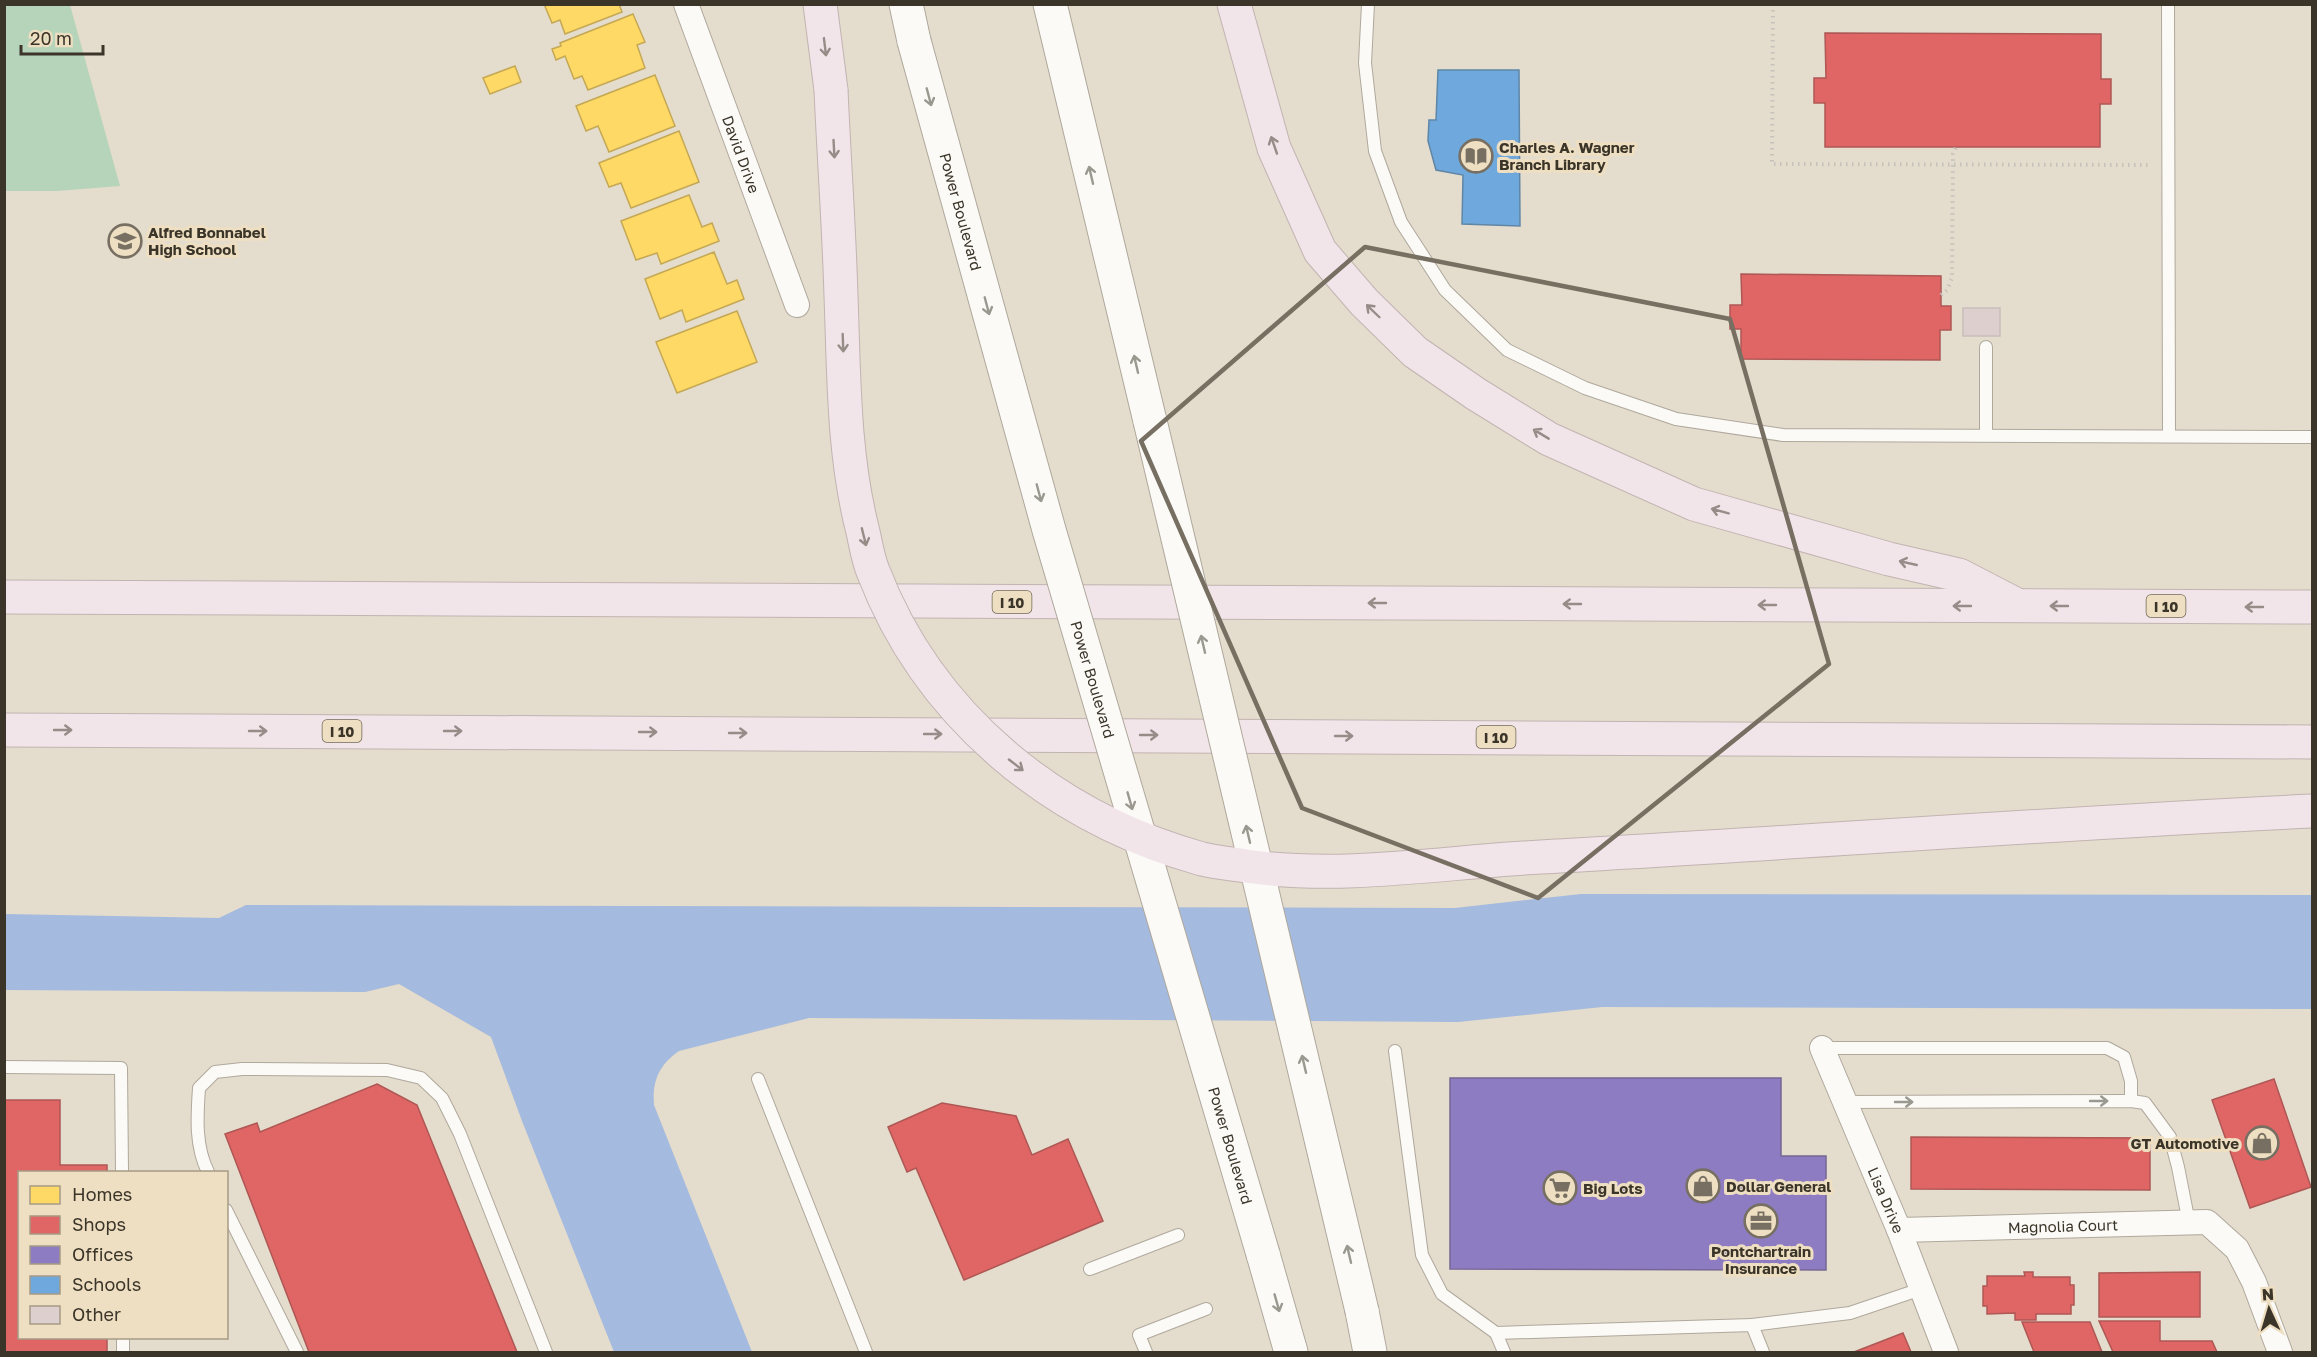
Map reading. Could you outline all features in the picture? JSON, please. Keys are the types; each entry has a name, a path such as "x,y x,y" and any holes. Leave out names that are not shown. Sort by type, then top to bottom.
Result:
{"highway":[{"path":"820,4 831,90 844,403 853,492 872,569 905,638 950,703 992,746 1041,784 1097,819 1153,843 1208,861 1282,870 1327,872 1495,859 1804,843 2313,811"},
{"path":"1234,4 1274,148 1320,251 1364,302 1415,352 1476,394 1549,439 1694,504 1889,559 1959,575 2020,606"},
{"name":"I 10","path":"4,597 2313,607"},
{"name":"I 10","path":"4,730 2313,742"}],"main road":[{"name":"Power Boulevard","path":"906,4 914,41 1049,530 1291,1353"},
{"path":"1053,19 1362,1311 1370,1353"}],"street":[{"name":"David Drive","path":"686,4 797,305"},
{"name":"Lisa Drive","path":"1822,1048 1899,1230 1946,1353"},
{"name":"Magnolia Court","path":"1899,1230 2207,1222 2237,1249 2254,1282 2280,1353"}],"lane":[{"path":"1368,4 1365,63 1375,151 1401,222 1445,290 1507,350 1585,388 1676,419 1783,435 2313,437"},
{"path":"2168,4 2169,436"},
{"path":"1986,347 1986,435"},
{"path":"1822,1048 2107,1048 2124,1057 2131,1081 2131,1101"},
{"path":"1395,1051 1422,1255 1442,1294 1496,1333 1504,1353"},
{"path":"4,1067 121,1068 122,1171"},
{"path":"207,1171 200,1157 198,1097 199,1088 215,1072 242,1069 387,1070 421,1078 442,1098 460,1134 546,1353"},
{"path":"758,1079 866,1353"},
{"path":"1845,1102 2131,1101 2145,1103 2170,1137 2189,1222"},
{"path":"228,1214 297,1353"},
{"path":"1090,1269 1178,1235"},
{"path":"1496,1333 1752,1325 1850,1313 1921,1289"},
{"path":"1146,1353 1139,1335 1206,1309"},
{"path":"1752,1325 1762,1353"}],"path":[{"path":"1773,4 1772,164 2168,165"},
{"path":"1941,295 1947,290 1952,278 1953,154 1956,147"}],"highlighted area":[{"path":"1365,247 1730,319 1829,664 1538,898 1302,808 1141,441"}],"green space":[{"path":"4,5 70,5 120,186 57,191 5,191"}],"water":[{"path":"1581,894 2312,895 2312,1009 1602,1007 1458,1022 809,1018 679,1051 666,1062 658,1074 654,1088 654,1105 752,1352 614,1352 491,1037 399,984 365,992 5,990 5,914 219,918 246,905 1455,908"}],"building: Homes":[{"path":"544,4 619,4 622,12 565,34 560,20 552,23"},
{"path":"633,14 645,42 637,45 645,68 588,90 582,76 574,79 565,56 556,60 552,49 561,46 560,43"},
{"path":"515,66 521,82 490,94 483,78"},
{"path":"655,75 675,126 609,152 598,126 586,131 576,106"},
{"path":"679,131 699,182 631,208 621,183 609,187 599,163"},
{"path":"689,195 702,227 712,223 719,241 661,264 657,253 636,260 621,221"},
{"path":"714,252 727,284 737,280 744,299 686,322 682,310 660,319 645,279"},
{"path":"737,311 757,362 677,393 656,342"}],"building: Shops":[{"path":"1825,33 2101,34 2101,79 2111,79 2111,104 2100,104 2100,147 1825,147 1825,103 1814,103 1814,78 1826,78"},
{"path":"1741,274 1941,276 1941,306 1951,306 1951,330 1940,330 1940,360 1741,359 1741,329 1730,329 1730,305 1742,305"},
{"name":"GT Automotive","path":"2274,1079 2311,1187 2250,1208 2212,1100"},
{"path":"377,1084 417,1105 517,1352 309,1352 225,1134 257,1123 260,1132"},
{"path":"4,1100 60,1100 60,1165 107,1165 107,1171 18,1171 18,1339 107,1339 107,1352 4,1352"},
{"path":"942,1103 1016,1116 1032,1155 1068,1139 1103,1221 964,1280 916,1168 907,1172 888,1127"},
{"path":"1911,1137 2150,1138 2150,1190 1911,1189"},
{"path":"2024,1272 2033,1272 2033,1277 2070,1277 2070,1285 2074,1285 2074,1305 2071,1305 2071,1314 2036,1314 2036,1320 2015,1320 2015,1313 1987,1314 1987,1306 1983,1306 1983,1286 1987,1286 1987,1276 2025,1276"},
{"path":"2200,1272 2200,1317 2099,1317 2099,1273"},
{"path":"2099,1321 2160,1321 2160,1341 2212,1341 2217,1352 2113,1352"},
{"path":"2022,1322 2090,1322 2102,1352 2034,1352"},
{"path":"1903,1333 1911,1352 1854,1352"}],"building: Offices":[{"path":"1450,1078 1781,1078 1781,1156 1826,1156 1826,1270 1450,1269"}],"building: Schools":[{"name":"Charles A. Wagner Branch Library","path":"1438,70 1519,70 1520,226 1462,224 1463,175 1436,170 1428,141 1429,120 1436,120"}],"building: Other":[{"path":"1963,308 2000,308 2000,336 1963,336"}],"place":[{"name":"Charles A. Wagner Branch Library","path":"1476,156"},
{"name":"Alfred Bonnabel High School","path":"125,241"},
{"name":"GT Automotive","path":"2262,1143"},
{"name":"Dollar General","path":"1703,1186"},
{"name":"Big Lots","path":"1560,1188"},
{"name":"Pontchartrain Insurance","path":"1761,1221"}]}
